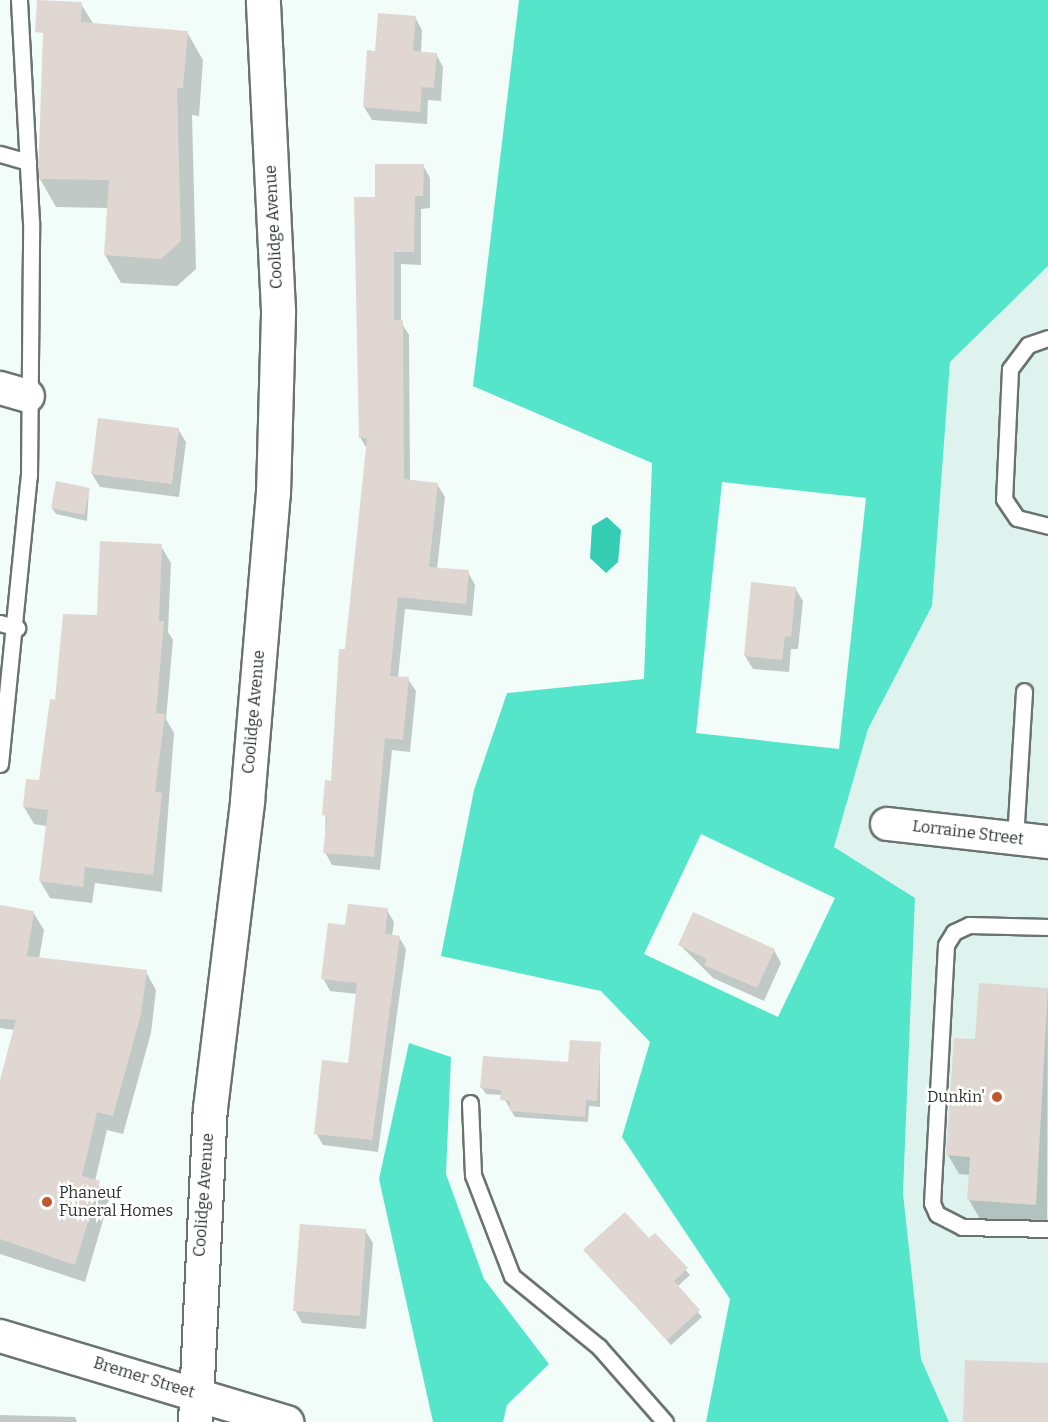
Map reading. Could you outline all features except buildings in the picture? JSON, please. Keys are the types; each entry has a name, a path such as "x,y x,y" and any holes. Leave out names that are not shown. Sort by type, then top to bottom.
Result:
{"street":[{"name":"Coolidge Avenue","path":"195,1408 210,1108 247,801 273,493 278,310 263,0"},
{"name":"Lorraine Street","path":"887,824 1048,842"},
{"name":"Bremer Street","path":"0,1336 195,1408 287,1422"}],"lane":[{"path":"0,764 17,628 29,476 14,392 28,162 19,0"},
{"path":"0,153 28,162"},
{"path":"1048,338 1028,345 1011,369 1004,499 1017,518 1048,526"},
{"path":"0,623 17,628"},
{"path":"1015,839 1024,690"},
{"path":"1048,927 969,925 954,932 946,945 932,1203 937,1214 962,1227 1048,1229"},
{"path":"470,1103 473,1175 512,1276 599,1347 665,1422"}],"shaded area":[{"path":"519,0 1048,0 1048,266 950,362 932,606 868,729 834,847 915,898 903,1193 921,1359 949,1422 706,1422 730,1299 622,1137 650,1042 601,991 441,956 474,790 507,693 644,679 652,463 473,386","holes":["722,482 866,498 839,749 696,733","701,834 835,898 778,1017 644,954"]},
{"path":"1048,266 1048,1422 949,1422 921,1359 903,1193 915,898 834,847 868,729 932,606 950,362"},
{"path":"607,517 621,530 618,562 606,573 590,558 592,526"},
{"path":"409,1043 451,1057 446,1174 484,1279 549,1364 507,1405 503,1422 433,1422 379,1179"}],"place":[{"name":"Dunkin'","path":"997,1097"},
{"name":"Phaneuf Funeral Homes","path":"47,1202"}]}
